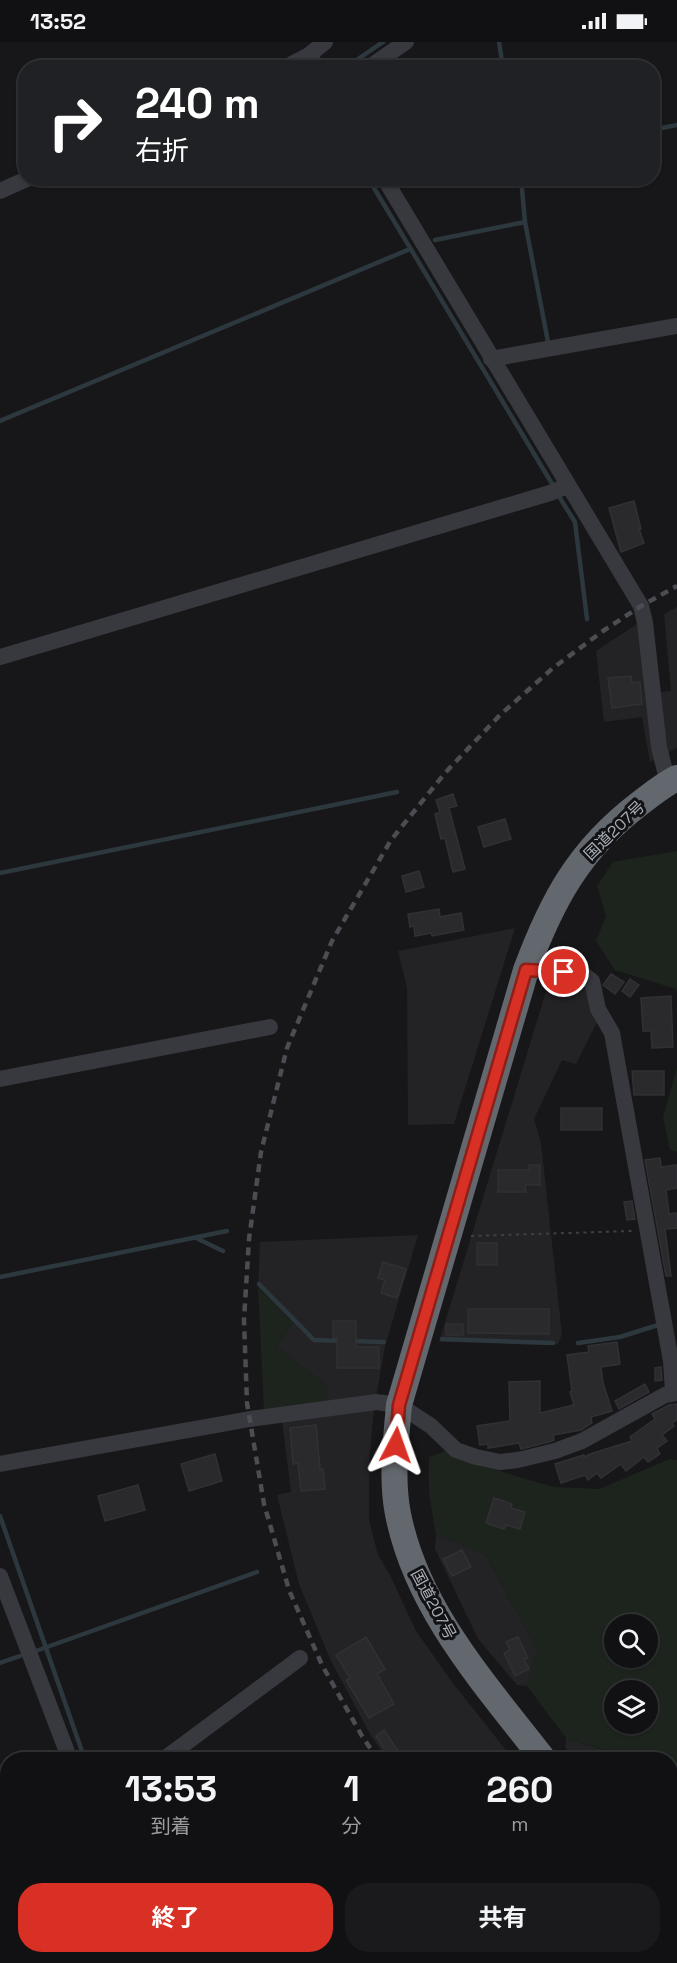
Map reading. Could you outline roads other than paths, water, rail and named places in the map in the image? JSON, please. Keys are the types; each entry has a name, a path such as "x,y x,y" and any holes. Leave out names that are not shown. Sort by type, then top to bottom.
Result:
{"highway":[{"name":"国道207号","path":"538,1752 453,1642 415,1570 398,1514 394,1465 399,1405 526,970 541,929 563,887 590,849 621,818 672,780"}],"street":[{"path":"380,60 406,42"},
{"path":"299,60 318,50"},
{"path":"0,190 18,183"},
{"path":"389,186 492,359 560,489 641,606 645,623 658,747 672,780"},
{"path":"492,359 677,326"},
{"path":"0,657 560,489"},
{"path":"0,1464 250,1419 376,1402 399,1405 431,1426 456,1450 500,1462 555,1451 582,1441 665,1395 675,1393 612,1033 598,1009 592,981 583,974 526,970"},
{"path":"0,1079 270,1027"},
{"path":"0,1576 67,1752"},
{"path":"174,1752 300,1659"}],"waterway":[{"path":"357,60 383,42"},
{"path":"499,42 502,60"},
{"path":"660,128 677,125"},
{"path":"373,186 554,487"},
{"path":"435,240 525,222 522,186"},
{"path":"525,222 548,342"},
{"path":"0,421 410,249"},
{"path":"558,495 575,522 587,619"},
{"path":"0,873 397,792"},
{"path":"0,1277 227,1231"},
{"path":"196,1238 223,1251"},
{"path":"259,1284 314,1340 342,1341"},
{"path":"578,1343 620,1337 658,1325"},
{"path":"442,1339 553,1343"},
{"path":"351,1341 384,1342"},
{"path":"0,1516 82,1752"},
{"path":"33,1652 257,1572"},
{"path":"0,1663 20,1656"}],"railway":[{"path":"373,1752 322,1665 289,1590 264,1504 247,1403 244,1320 249,1239 261,1152 287,1048 332,941 391,840 445,773 500,715 553,668 603,631 677,586"}]}
